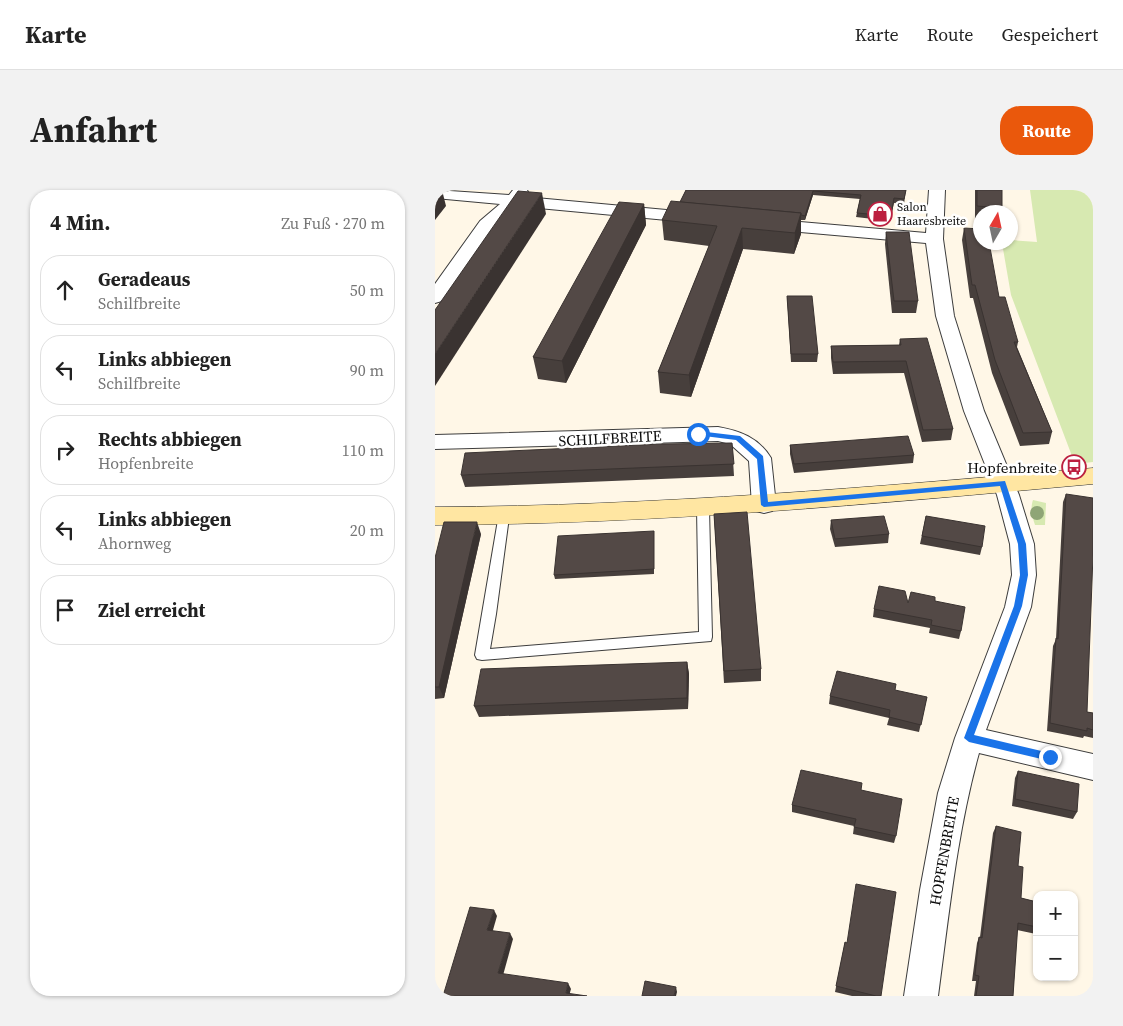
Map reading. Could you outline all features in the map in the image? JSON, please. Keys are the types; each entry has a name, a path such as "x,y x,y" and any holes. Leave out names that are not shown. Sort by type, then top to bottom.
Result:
{"main road":[{"path":"435,516 503,517 764,505 1093,476"}],"street":[{"name":"HOPFENBREITE","path":"921,996 948,818 969,738 1018,606 1024,575 1022,544 1003,483 974,411 949,329 934,239 937,190"},
{"path":"435,193 517,195 714,219"},
{"path":"435,297 485,225 517,195"},
{"path":"753,223 934,239"},
{"name":"SCHILFBREITE","path":"435,442 561,440 698,434 737,438 761,458 764,505"},
{"path":"969,738 1093,767"}],"lane":[{"path":"503,517 490,614 481,655 706,637 703,508"}],"green space":[{"path":"1030,190 1093,190 1093,462 1075,464 1011,295 1003,250 1018,250 1018,241 1037,242"},
{"path":"1033,500 1046,503 1045,525 1035,525 1032,512"}],"building":[{"path":"686,190 906,190 904,199 894,198 891,216 857,213 861,195 813,191 805,216 801,215 801,213 680,202"},
{"path":"977,190 1002,190 1002,205 977,205"},
{"path":"518,191 542,193 435,354 435,310"},
{"path":"671,201 801,213 795,233 742,228 689,375 658,372 717,226 662,220"},
{"path":"619,202 644,204 562,361 533,357"},
{"path":"964,228 973,229 973,250 990,250 999,297 1005,297 1018,342 1014,342 1052,432 1023,433 995,360 975,285 972,285"},
{"path":"886,232 909,232 918,301 894,301"},
{"path":"787,296 812,296 818,354 791,354"},
{"path":"927,338 953,429 923,430 906,361 833,362 831,346 901,345 900,339"},
{"path":"908,436 914,455 794,464 790,445"},
{"path":"732,443 734,464 461,475 465,453 662,444"},
{"path":"1066,494 1093,498 1093,555 1087,712 1093,713 1093,730 1087,728 1087,731 1050,723 1056,638 1058,639"},
{"path":"747,512 761,669 724,671 714,514"},
{"path":"884,516 889,534 835,539 831,520"},
{"path":"926,516 985,526 982,547 922,536"},
{"path":"444,522 477,522 439,687 435,687 435,558"},
{"path":"654,531 654,569 554,575 558,536"},
{"path":"879,586 905,591 908,603 911,592 935,597 935,601 965,607 961,631 931,625 932,620 874,609"},
{"path":"687,662 687,698 474,706 481,669"},
{"path":"837,671 896,684 895,690 927,697 921,725 889,717 890,710 830,696"},
{"path":"801,770 862,783 861,790 902,799 896,836 854,827 856,819 792,805"},
{"path":"1018,771 1079,784 1077,812 1015,799"},
{"path":"996,826 1021,832 1018,866 1023,867 1021,898 1033,901 1033,926 1018,923 1013,996 976,996 979,976 975,975 979,937 982,938"},
{"path":"856,884 896,892 881,996 836,986 845,942 847,943"},
{"path":"470,907 494,910 487,930 510,933 498,973 568,983 566,993 587,996 443,996"},
{"path":"645,981 676,987 674,996 642,996"}],"place":[{"name":"Salon Haaresbreite","path":"880,214"},
{"name":"Hopfenbreite","path":"1074,467"}],"route":[{"path":"698,434 718,434 737,438 761,458 764,505 1003,483 1022,544 1024,575 1018,606 969,738 1050,757"}]}
